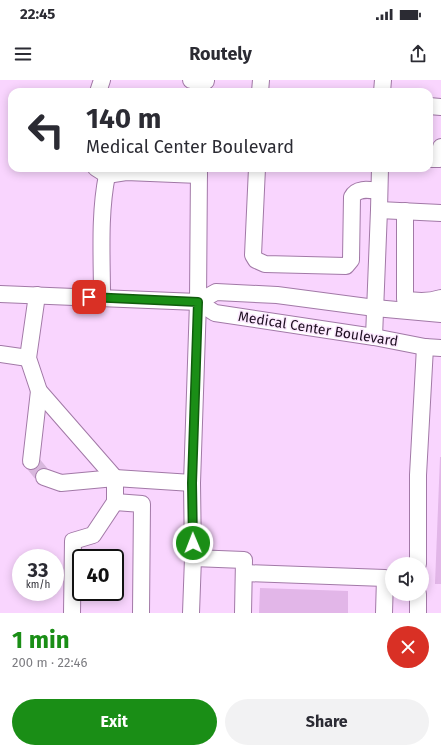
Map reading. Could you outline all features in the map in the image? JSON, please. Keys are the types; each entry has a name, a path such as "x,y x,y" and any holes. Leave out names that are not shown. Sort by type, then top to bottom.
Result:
{"street":[{"path":"101,172 103,194 101,226 102,298"},
{"path":"191,613 193,558 192,483 198,302 199,172"},
{"path":"257,172 253,255 256,260 265,264 346,266 351,260 352,197 357,192 362,190 379,191"},
{"path":"374,337 380,172"},
{"path":"379,210 441,213"},
{"path":"405,211 405,299 430,302 441,298"},
{"name":"Medical Center Boulevard","path":"441,314 375,308 277,295 216,292 198,302 214,313 374,337 425,347 441,348"},
{"path":"0,294 198,302"},
{"path":"37,295 28,358 39,391 115,478 115,502 93,535 73,541 72,613"},
{"path":"418,557 418,475 425,347"},
{"path":"0,354 28,358"},
{"path":"31,461 39,391"},
{"path":"44,477 61,483 115,478 192,483"},
{"path":"115,502 142,504 141,613"},
{"path":"193,558 244,560 242,613"},
{"path":"244,573 385,578 384,613"},
{"path":"418,601 418,613"}],"building":[{"path":"440,457 441,584 435,584"},
{"path":"260,588 348,591 348,613 259,613"}],"tunnel":[{"path":"31,461 44,477"}],"route":[{"path":"89,297 198,302 192,483 193,543"}]}
